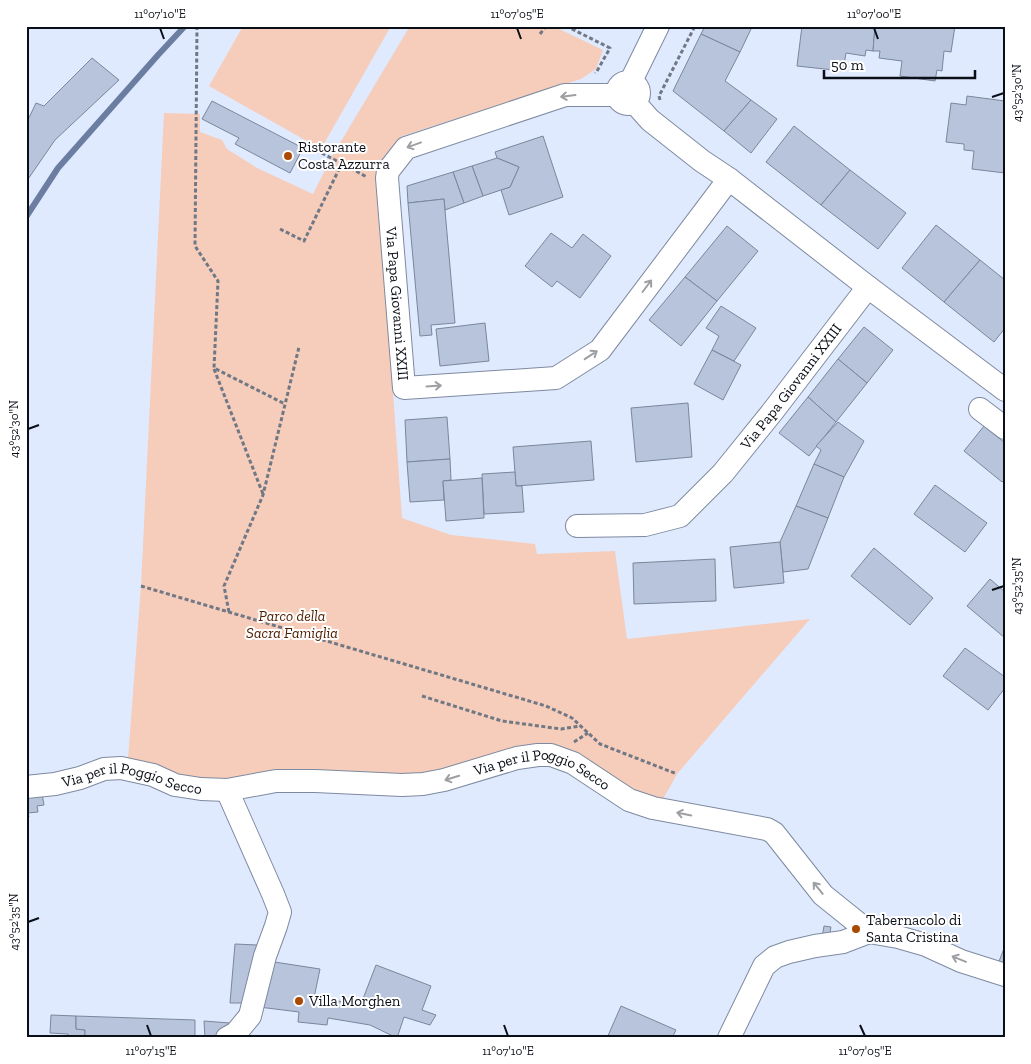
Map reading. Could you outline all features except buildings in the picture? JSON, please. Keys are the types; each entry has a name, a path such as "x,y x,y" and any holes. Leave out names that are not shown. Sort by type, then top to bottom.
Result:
{"street":[{"path":"627,93 658,26"},
{"path":"387,178 388,171 406,148 565,95 627,93"},
{"path":"627,93 650,120 660,128 1005,390"},
{"name":"Via Papa Giovanni XXIII","path":"387,178 404,388 556,378 600,350 729,179"},
{"name":"Via Papa Giovanni XXIII","path":"577,526 645,525 680,516 723,473 868,287"},
{"path":"980,409 1005,428"},
{"name":"Via per il Poggio Secco","path":"26,787 55,784 80,778 104,769 121,768 153,775 175,785 201,789 227,790 276,781 423,784 444,780 517,758 552,755 573,763 629,800 653,808 767,829 774,833 823,895 869,932 898,937 926,945 961,961 1005,975"},
{"path":"227,790 280,912 265,956 250,1016 236,1033 227,1038"},
{"path":"728,1038 764,966 775,957 815,946 843,942 869,932"}],"path":[{"path":"197,26 195,246 218,281 214,368 263,495"},
{"path":"540,34 546,26"},
{"path":"566,26 610,48 597,71 591,76"},
{"path":"660,102 659,96 695,26"},
{"path":"1001,26 1005,29"},
{"path":"316,150 366,176 378,179 387,178"},
{"path":"280,229 304,241 342,163"},
{"path":"229,612 224,586 263,495 299,347"},
{"path":"214,368 285,404"},
{"path":"141,586 546,706 572,718 600,744 677,774"},
{"path":"422,696 502,721 561,729 580,726"}],"green space":[{"path":"243,26 391,26 321,149 209,86"},
{"name":"Parco della Sacra Famiglia","path":"410,26 553,26 603,50 596,69 581,79 402,136 384,160 379,179 402,518 451,535 535,544 537,554 615,551 627,639 810,619 677,774 661,803 556,752 456,773 183,780 128,759 141,586 164,113 200,114 200,132 222,140 227,149 257,168 313,194 331,158"}],"waterway":[{"path":"26,217 58,168 185,26"}],"place":[{"name":"Ristorante Costa Azzurra","path":"288,156"},
{"name":"Tabernacolo di Santa Cristina","path":"856,929"},
{"name":"Villa Morghen","path":"299,1001"}]}
